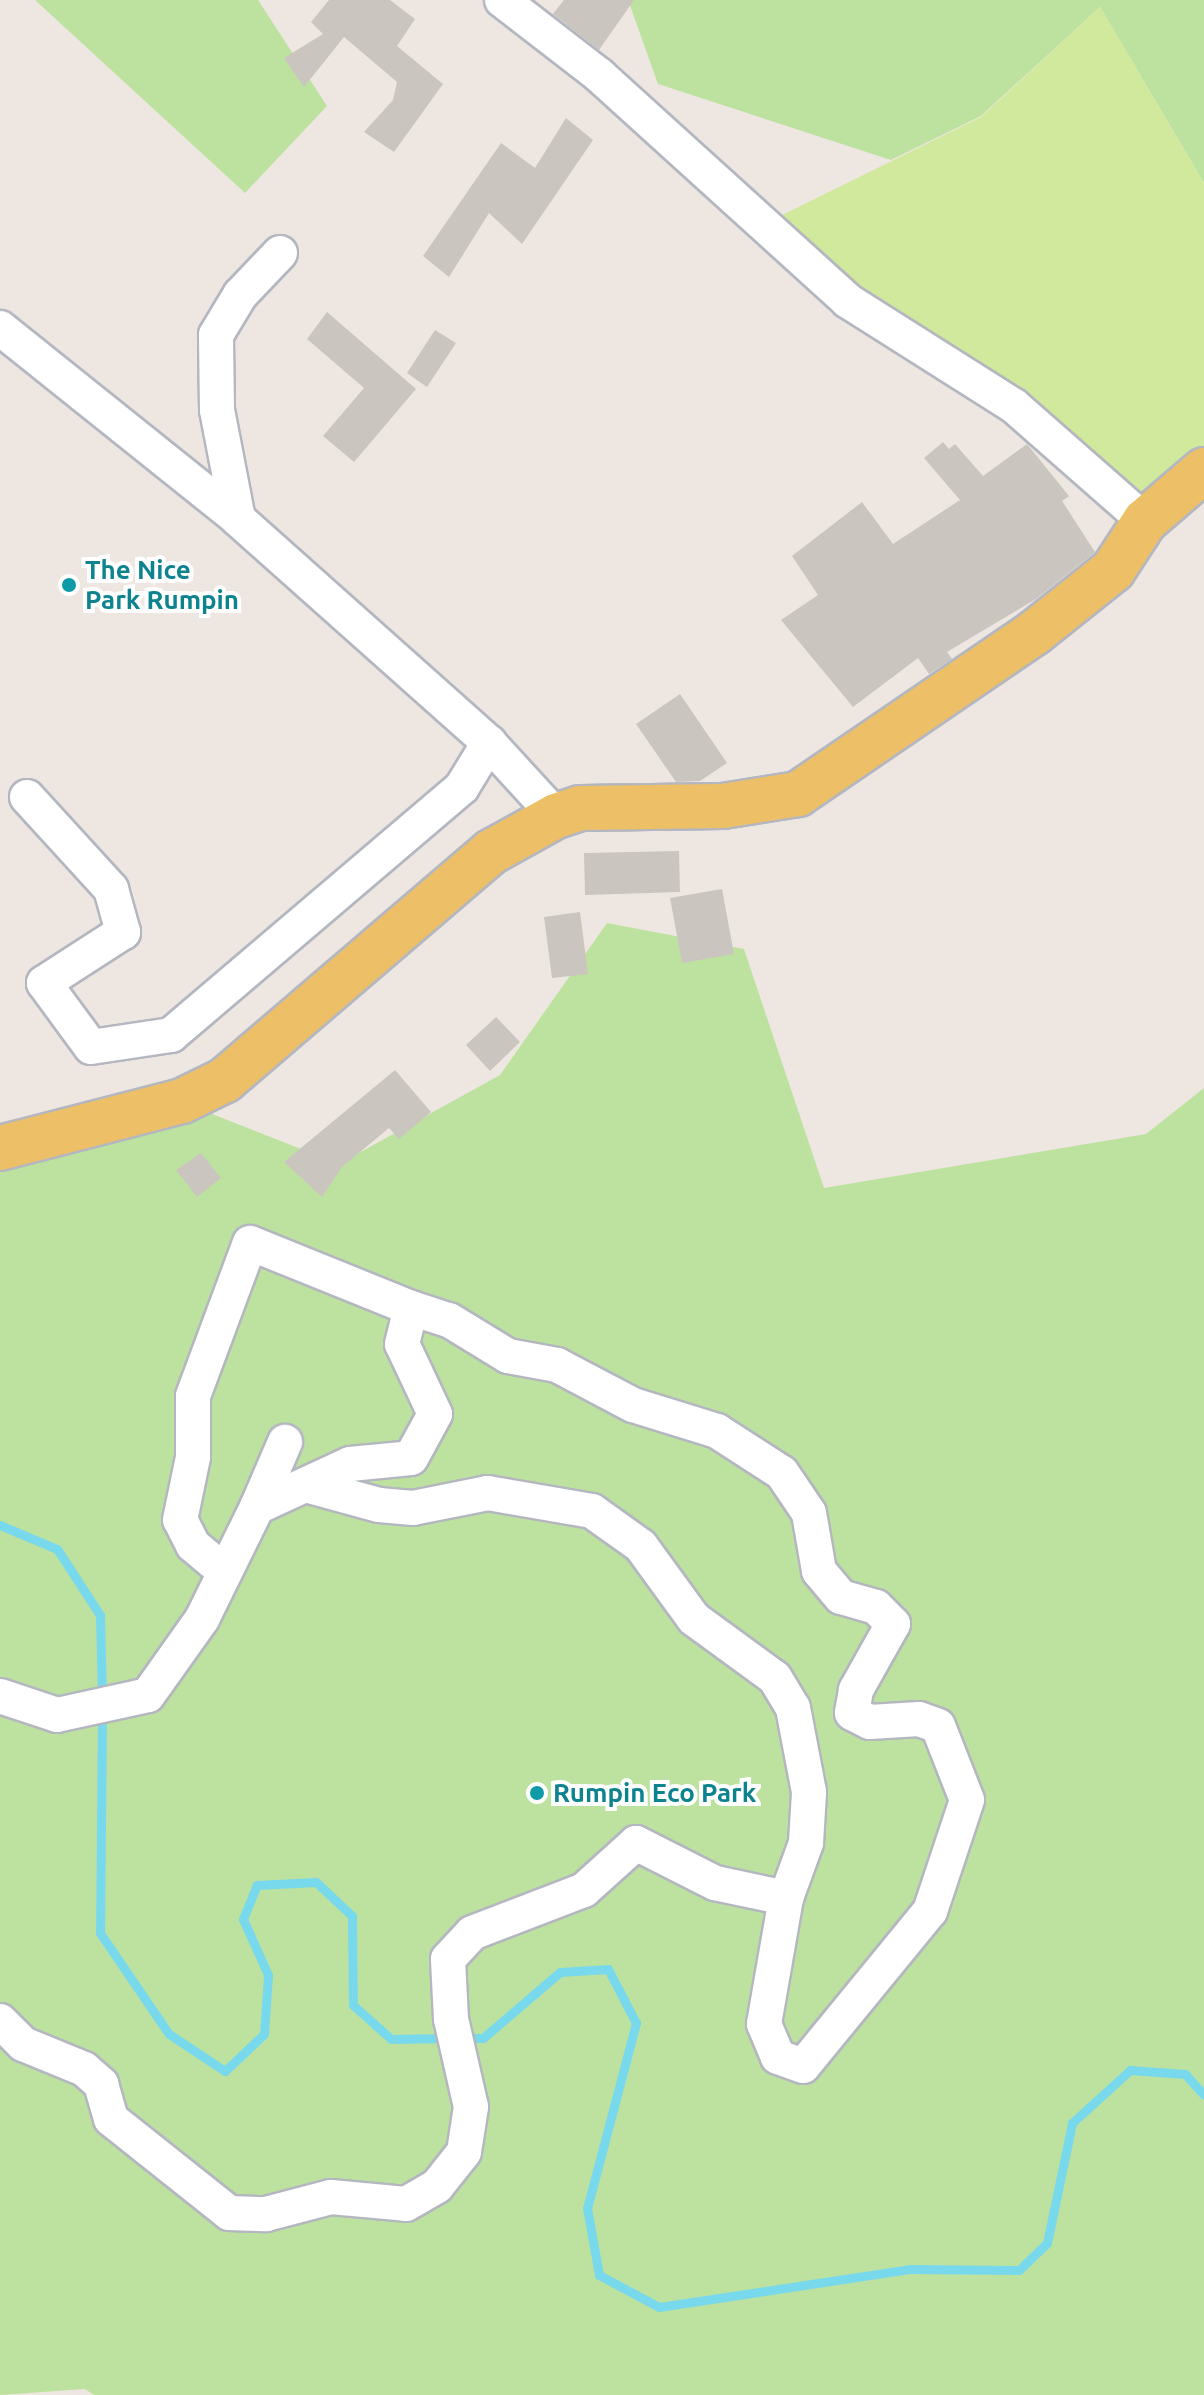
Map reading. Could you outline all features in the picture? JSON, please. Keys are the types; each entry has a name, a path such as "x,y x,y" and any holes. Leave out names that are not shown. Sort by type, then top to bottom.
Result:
{"main road":[{"path":"0,1148 182,1101 225,1080 491,852 556,816 580,808 723,806 798,794 1034,633 1113,570 1145,521 1204,470"}],"street":[{"path":"502,0 599,75 848,301 1014,406 1145,521"},
{"path":"238,519 217,410 216,335 240,295 280,253"},
{"path":"0,328 238,519 489,743 556,816"},
{"path":"27,797 111,889 123,932 44,983 91,1047 171,1035 462,787 489,743"},
{"path":"225,1572 193,1545 180,1520 193,1457 193,1396 250,1243 411,1308 449,1320 508,1356 557,1365 633,1405 748,1446 782,1473 809,1513 819,1571 841,1597 887,1613 891,1635 856,1690 852,1713 870,1722 919,1719 938,1726 967,1800 965,1819 936,1879 930,1911 803,2066 778,2057 764,2024 786,1898 806,1843 809,1792 793,1708 775,1678 694,1619 620,1527 547,1498 488,1493 413,1508 309,1486"},
{"path":"257,1507 309,1486 350,1464 411,1458 427,1441 435,1414 402,1344 411,1308"},
{"path":"0,1696 57,1715 111,1708 148,1695 225,1572 285,1442"},
{"path":"0,2021 23,2044 84,2069 101,2084 111,2119 229,2213 266,2214 331,2197 406,2204 437,2186 464,2152 469,2122 451,2019 448,1959 472,1933 584,1890 636,1843 715,1883 786,1898"}],"green space":[{"path":"35,0 258,0 327,106 245,193"},
{"path":"628,0 1204,0 1204,183 1100,7 981,116 891,160 658,84"},
{"path":"1100,7 1204,183 1204,457 1129,517 770,221 981,117"},
{"path":"607,923 744,949 824,1188 1146,1134 1204,1088 1204,2395 94,2395 85,2389 0,2395 0,1166 192,1106 339,1164 500,1075"}],"building":[{"path":"329,0 390,0 415,19 397,46 443,84 394,152 364,132 393,100 397,82 344,37 304,87 284,58 323,34 311,22"},
{"path":"564,0 634,0 599,50 553,14"},
{"path":"566,118 593,140 522,244 489,213 449,277 423,256 501,143 535,168"},
{"path":"327,312 416,389 354,462 323,436 364,388 307,339"},
{"path":"435,330 456,343 427,387 407,373"},
{"path":"943,442 949,449 955,444 983,476 1027,444 1069,496 1062,501 1095,552 1036,599 947,652 952,659 929,674 918,658 853,707 781,620 818,595 792,556 862,502 893,544 960,500 924,458"},
{"path":"680,694 727,763 700,781 676,782 636,724"},
{"path":"679,851 680,892 585,895 584,853"},
{"path":"722,889 734,954 682,963 670,898"},
{"path":"580,912 588,974 552,978 544,917"},
{"path":"496,1017 520,1042 490,1071 466,1045"},
{"path":"395,1070 431,1112 399,1139 389,1128 342,1167 322,1197 284,1162"},
{"path":"201,1153 221,1178 197,1197 176,1170"}],"waterway":[{"path":"0,1525 57,1549 100,1615 102,1698"},
{"path":"102,1713 100,1933 169,2034 225,2071 264,2034 268,1975 243,1919 257,1885 316,1882 352,1916 353,2005 391,2039 448,2038"},
{"path":"463,2038 483,2038 560,1972 608,1969 636,2023 587,2208 599,2275 659,2307 909,2269 1019,2270 1047,2243 1072,2123 1130,2070 1185,2074 1204,2095"}],"place":[{"name":"The Nice Park Rumpin","path":"69,585"},
{"name":"Rumpin Eco Park","path":"537,1793"}]}
